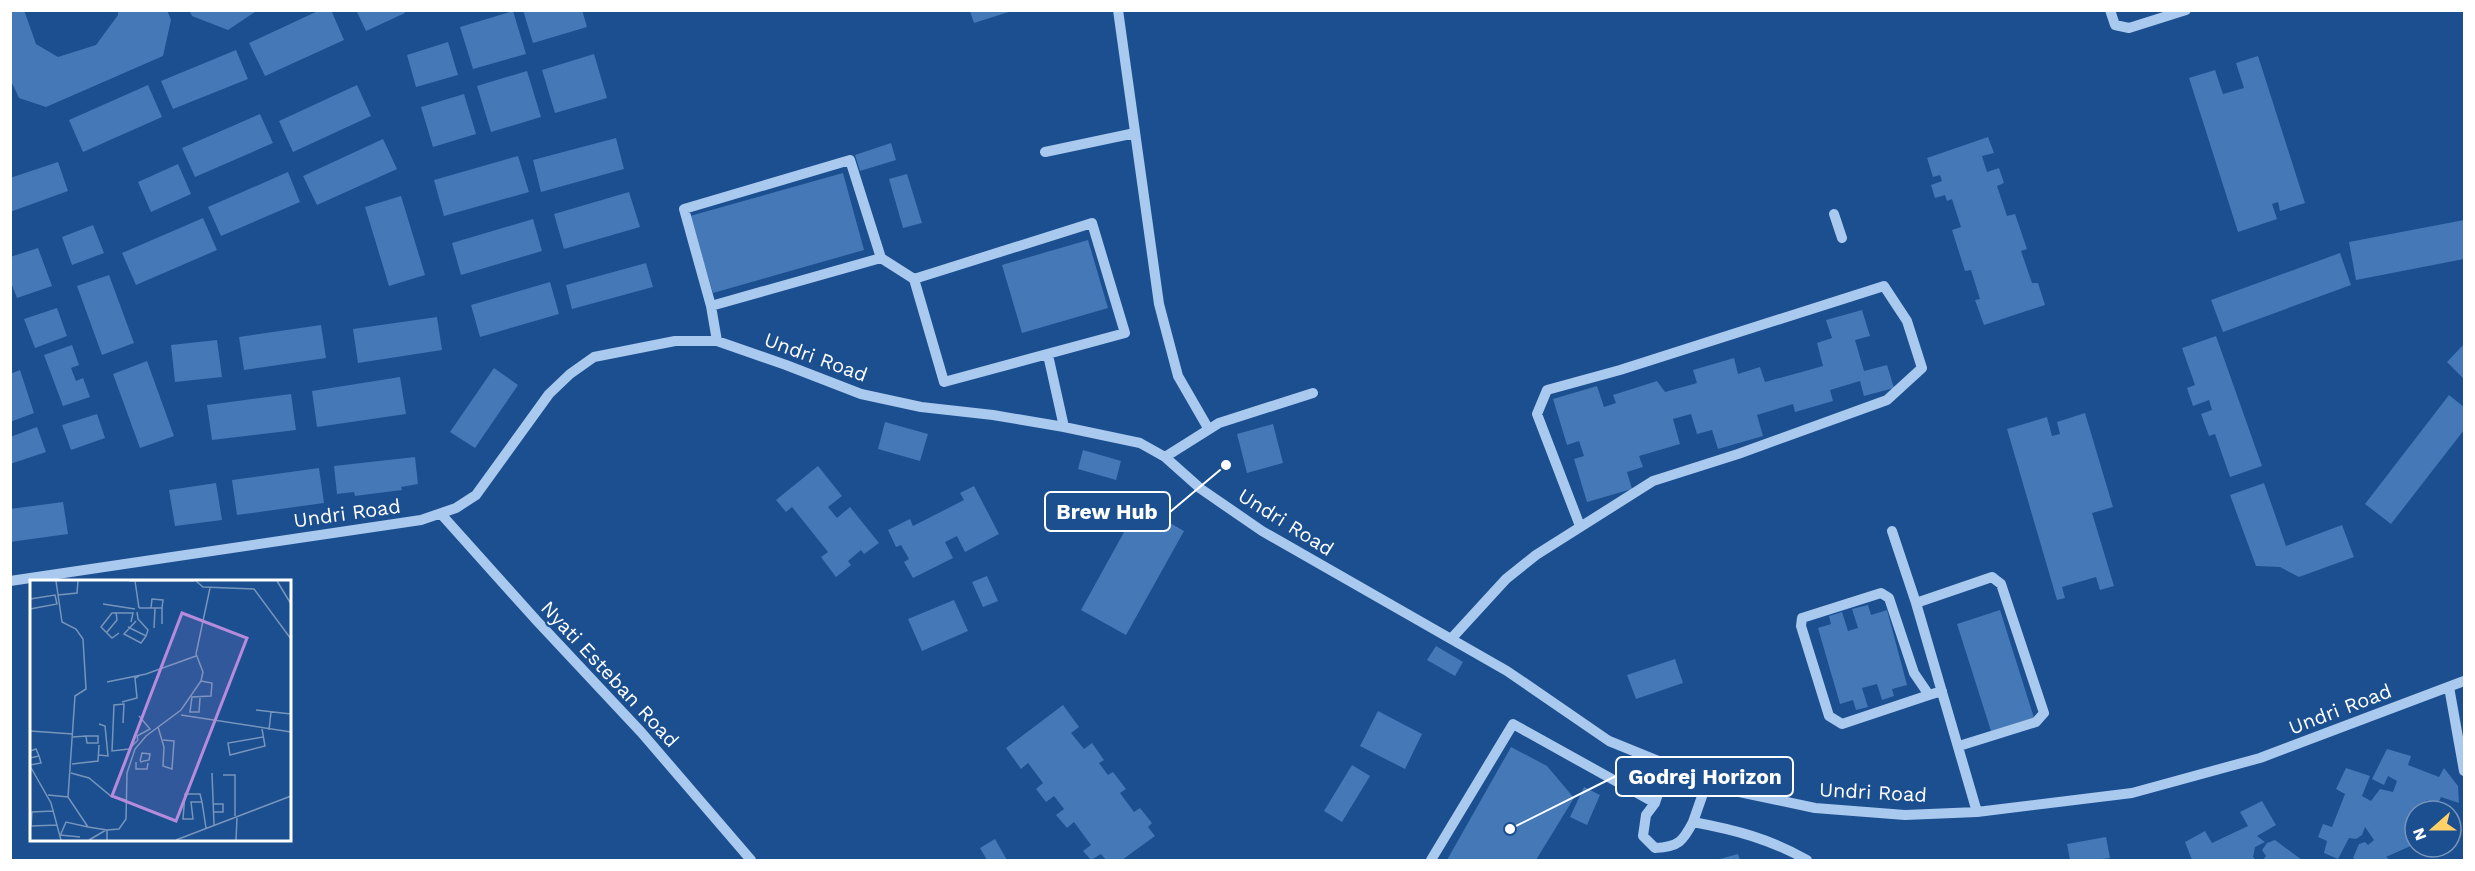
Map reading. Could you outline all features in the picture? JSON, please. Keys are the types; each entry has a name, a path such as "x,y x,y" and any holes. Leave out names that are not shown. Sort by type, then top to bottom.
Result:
{"street":[{"path":"1118,10 1159,304 1178,376 1208,428"},
{"path":"2110,10 2115,25 2129,28 2186,10"},
{"path":"1046,152 1135,133"},
{"path":"717,341 711,306 684,209 850,160 881,258 914,279 944,382 1125,333 1092,223 914,279"},
{"path":"1833,214 1842,238"},
{"path":"711,306 881,258"},
{"path":"1450,639 1506,579 1536,555 1653,481 1738,454 1887,400 1922,368 1907,321 1884,286 1620,370 1547,390 1537,414 1580,526"},
{"name":"Undri Road","path":"10,581 421,520 441,514 456,508 476,495 549,394 570,374 594,357 675,341 717,341 786,364 861,394 921,407 993,415 1064,427 1140,443 1165,457 1201,489 1262,531 1507,671 1609,741 1668,765 1706,785 1815,808 1905,815 1977,813 2132,793 2233,767 2464,681"},
{"path":"1048,355 1064,427"},
{"path":"1165,457 1208,428 1313,393"},
{"name":"Nyati Esteban Road","path":"441,514 641,732 751,861"},
{"path":"1892,531 1916,603 1977,813"},
{"path":"1916,603 1992,577 2001,584 2044,713 2036,722 1959,746"},
{"path":"1929,695 1914,673 1889,598 1881,593 1803,618 1801,626 1829,716 1842,724 1942,691"},
{"path":"2449,687 2464,771"},
{"path":"1431,861 1513,724 1655,803"},
{"path":"1668,765 1655,803 1646,815 1643,836 1655,848 1670,847 1683,840 1694,822 1706,785"},
{"path":"1694,822 1742,831 1786,849 1807,861"}],"building":[{"path":"10,10 24,10 36,44 58,57 96,45 118,15 118,10 167,10 171,20 163,56 46,107 19,98 10,79"},
{"path":"189,10 258,10 228,30 192,16"},
{"path":"320,10 331,10 344,40 265,76 249,43"},
{"path":"356,10 404,10 405,13 366,31"},
{"path":"523,10 582,10 587,27 533,43"},
{"path":"513,11 526,54 473,69 460,27"},
{"path":"970,11 1012,11 974,23"},
{"path":"448,42 458,75 416,87 407,55"},
{"path":"236,50 248,79 173,109 161,81"},
{"path":"594,54 607,98 555,113 542,70"},
{"path":"2258,56 2305,203 2280,211 2278,202 2272,204 2277,219 2238,232 2189,78 2215,70 2223,94 2244,88 2236,63"},
{"path":"527,71 541,117 491,132 477,86"},
{"path":"148,85 162,117 83,152 69,120"},
{"path":"357,85 371,116 293,152 279,121"},
{"path":"464,94 476,134 433,147 421,107"},
{"path":"260,114 273,143 195,177 182,148"},
{"path":"1988,137 1994,153 1982,156 1987,172 1999,168 2004,183 1997,186 2007,216 2015,214 2027,249 2021,251 2032,283 2038,283 2045,305 1984,325 1975,300 1980,299 1971,270 1965,271 1952,230 1961,227 1952,199 1947,201 1945,195 1935,198 1931,185 1942,181 1940,175 1933,177 1927,158"},
{"path":"616,138 624,169 541,192 533,160"},
{"path":"383,139 397,169 317,205 303,176"},
{"path":"891,143 896,160 860,171 855,155"},
{"path":"518,156 529,192 444,216 434,180"},
{"path":"58,162 68,191 10,212 10,178"},
{"path":"178,164 191,194 151,212 138,182"},
{"path":"288,172 300,202 221,236 208,207"},
{"path":"843,173 864,250 713,293 690,216"},
{"path":"907,174 922,223 903,228 889,179"},
{"path":"629,192 640,227 564,249 554,214"},
{"path":"401,196 425,275 389,286 365,207"},
{"path":"203,218 217,250 136,285 122,253"},
{"path":"533,219 542,251 461,275 452,243"},
{"path":"2464,220 2464,259 2356,280 2349,242"},
{"path":"93,225 104,253 72,265 62,237"},
{"path":"1088,240 1108,308 1022,333 1002,265"},
{"path":"38,248 52,286 17,298 10,280 10,257"},
{"path":"2340,253 2351,285 2223,332 2211,300"},
{"path":"646,263 653,287 572,309 566,285"},
{"path":"109,275 134,343 102,355 77,286"},
{"path":"550,282 559,314 480,337 471,305"},
{"path":"57,308 67,336 35,348 24,319"},
{"path":"1862,310 1870,336 1855,340 1864,371 1887,365 1894,388 1864,396 1860,381 1830,390 1833,401 1795,412 1793,404 1757,415 1763,436 1718,449 1712,430 1697,434 1691,414 1673,419 1680,444 1639,456 1643,467 1627,472 1632,489 1587,502 1574,459 1584,456 1579,441 1567,445 1553,399 1597,386 1604,407 1616,403 1613,395 1657,381 1665,392 1697,383 1693,370 1734,358 1738,374 1760,367 1765,382 1823,366 1817,343 1832,338 1826,320"},
{"path":"437,317 442,350 358,363 353,329"},
{"path":"321,325 326,358 244,370 239,337"},
{"path":"2216,336 2262,466 2230,477 2215,434 2209,436 2201,414 2212,410 2209,400 2193,406 2187,388 2195,385 2182,348"},
{"path":"217,340 222,377 175,382 171,345"},
{"path":"2464,344 2464,379 2447,362"},
{"path":"72,345 79,365 71,368 76,381 83,378 90,397 63,406 44,355"},
{"path":"147,361 174,436 140,448 113,374"},
{"path":"494,368 518,385 475,448 450,432"},
{"path":"20,370 34,413 10,422 10,374"},
{"path":"400,377 406,414 317,427 312,391"},
{"path":"291,394 296,430 212,440 207,405"},
{"path":"2449,395 2464,407 2464,430 2391,524 2365,504"},
{"path":"2085,413 2113,507 2092,513 2114,586 2100,590 2096,577 2062,587 2065,598 2057,600 2007,429 2047,417 2052,436 2060,434 2057,422"},
{"path":"97,414 105,438 71,450 62,425"},
{"path":"885,422 928,434 920,461 878,449"},
{"path":"1273,424 1283,463 1247,473 1237,434"},
{"path":"37,427 46,452 10,464 10,437"},
{"path":"1083,450 1121,461 1116,480 1078,469"},
{"path":"415,457 418,484 401,487 402,490 355,496 354,492 337,494 334,466"},
{"path":"818,466 842,496 828,507 837,518 850,507 879,543 864,554 861,550 848,561 851,565 836,577 821,557 828,552 792,507 786,512 776,500"},
{"path":"319,468 324,503 237,515 232,480"},
{"path":"216,483 222,520 175,526 169,490"},
{"path":"2264,483 2286,546 2342,525 2354,557 2299,577 2280,567 2256,566 2230,495"},
{"path":"974,486 999,534 965,552 957,536 945,542 953,558 913,578 904,562 909,559 901,545 896,547 888,530 910,519 913,526 964,500 960,493"},
{"path":"63,502 68,534 10,542 10,509"},
{"path":"1139,505 1184,531 1126,635 1081,610"},
{"path":"987,576 998,601 983,607 972,582"},
{"path":"954,600 968,631 922,651 908,619"},
{"path":"1868,605 1871,615 1887,610 1907,685 1892,689 1894,696 1882,700 1877,684 1862,688 1868,707 1856,710 1853,700 1840,704 1818,628 1831,624 1829,616 1842,612 1848,631 1858,628 1852,609"},
{"path":"2000,610 2034,718 1991,731 1957,624"},
{"path":"1436,646 1463,662 1455,676 1427,660"},
{"path":"1675,659 1683,683 1636,699 1627,675"},
{"path":"1063,705 1079,727 1071,733 1084,749 1092,743 1104,760 1099,763 1108,775 1113,772 1126,789 1120,793 1134,812 1140,808 1152,823 1148,827 1155,836 1122,860 1106,860 1101,854 1091,860 1083,851 1091,845 1074,822 1067,828 1056,815 1064,809 1054,796 1046,802 1036,789 1043,783 1028,763 1021,769 1006,748"},
{"path":"1378,711 1422,734 1405,769 1360,746"},
{"path":"1511,747 1547,766 1574,798 1536,860 1447,860"},
{"path":"2387,749 2411,756 2408,765 2439,777 2444,768 2458,786 2459,799 2441,797 2440,799 2403,799 2403,849 2386,857 2390,860 2356,860 2353,858 2359,844 2365,842 2368,845 2374,840 2365,827 2362,835 2356,839 2349,838 2338,859 2324,853 2327,841 2318,837 2323,824 2332,827 2345,794 2336,789 2346,768 2370,776 2362,796 2371,801 2380,789 2393,792 2397,781 2388,776 2384,785 2372,779"},
{"path":"1352,765 1370,776 1342,822 1324,811"},
{"path":"1584,787 1600,795 1587,825 1570,817"},
{"path":"2262,801 2276,825 2257,836 2265,842 2255,847 2253,857 2256,860 2192,860 2185,842 2205,831 2212,843 2248,826 2240,812"},
{"path":"2106,837 2110,858 2070,860 2067,844"},
{"path":"995,839 1007,860 987,860 980,848"},
{"path":"2275,840 2302,860 2263,860 2266,856 2262,850 2267,843"},
{"path":"1738,854 1740,860 1716,860"}],"place":[{"name":"Brew Hub","path":"1226,465"},
{"name":"Godrej Horizon","path":"1510,829"}]}
